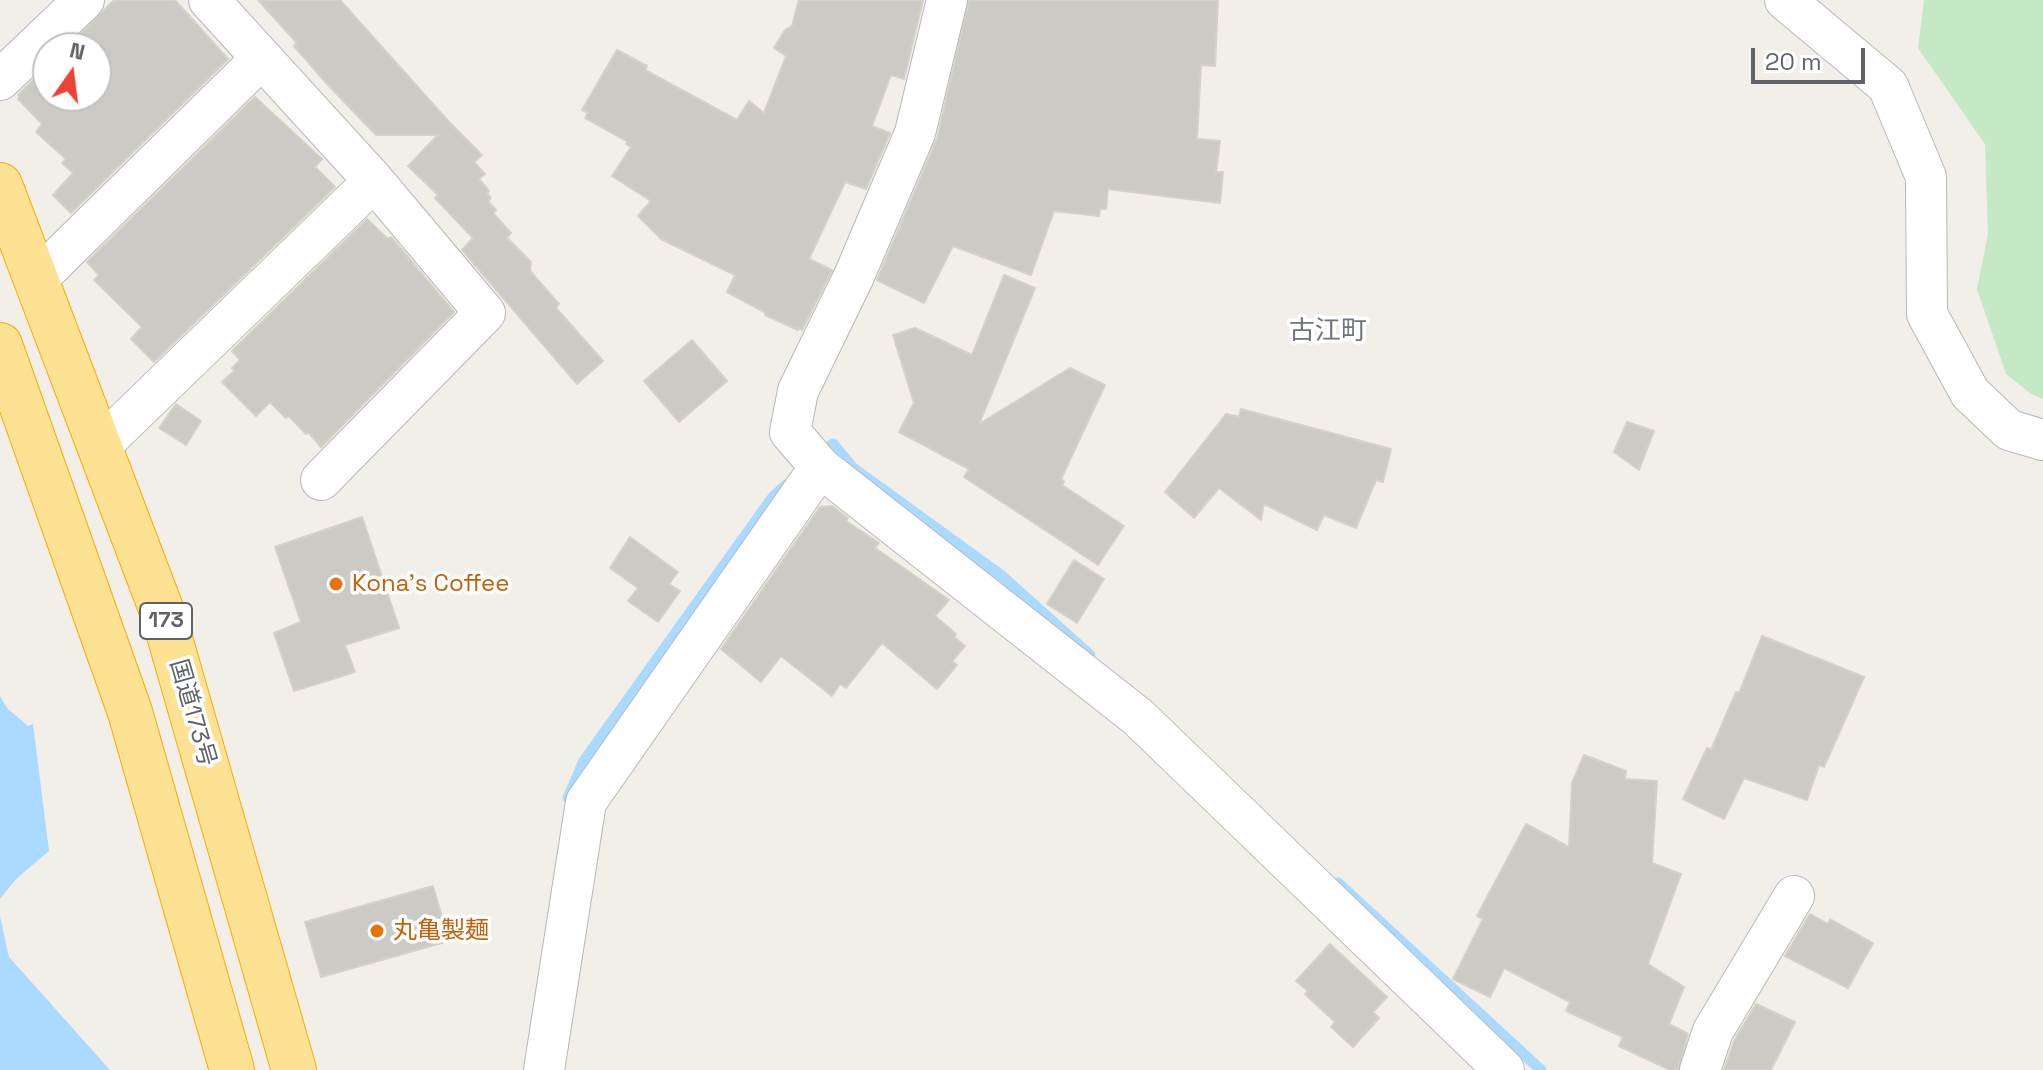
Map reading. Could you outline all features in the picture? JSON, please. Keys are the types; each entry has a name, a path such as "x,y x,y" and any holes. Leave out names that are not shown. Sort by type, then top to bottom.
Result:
{"highway":[{"name":"国道173号","path":"0,185 163,614 294,1070"},
{"name":"173","path":"0,345 130,712 232,1070"}],"street":[{"path":"0,80 84,0"},
{"path":"209,0 374,181 485,313 321,480"},
{"path":"947,0 915,133 854,276 798,391 790,432 820,467 1138,717 1504,1070"},
{"path":"1785,0 1888,86 1926,177 1927,314 1970,393 2009,430 2043,440"},
{"path":"37,279 261,59"},
{"path":"100,446 374,181"},
{"path":"544,1070 586,802 820,467"},
{"path":"1700,1070 1713,1031 1794,896"}],"green space":[{"path":"1924,0 2043,0 2043,399 2006,374 1977,289 1988,234 1985,144 1918,48"}],"water":[{"path":"0,696 7,708 28,726 33,724 49,851 16,879 0,899"},
{"path":"0,916 9,957 110,1070 0,1070"}],"building":[{"path":"114,0 175,0 228,59 71,213 53,195 73,173 62,163 66,159 36,132 42,124 18,99 18,95 32,81 32,112 112,112 112,32 83,32"},
{"path":"258,0 340,0 482,155 474,162 485,174 479,179 489,191 487,193 491,198 488,201 496,210 493,213 511,233 507,238 531,262 530,271 559,304 556,308 603,361 577,384 462,250 473,238 435,198 438,195 408,166 438,135 376,135 328,85 294,46 297,43"},
{"path":"799,0 923,0 904,79 891,75 872,126 890,133 866,189 845,182 809,259 832,270 802,330 765,315 727,292 735,275 661,239 638,216 651,201 612,176 631,147 626,144 628,142 585,118 588,113 582,110 617,50 647,66 645,70 737,120 749,101 764,113 786,56 774,48 785,30 792,26"},
{"path":"969,0 1218,0 1215,66 1201,65 1197,139 1220,141 1216,172 1223,172 1220,203 1108,189 1106,209 1100,209 1099,216 1054,211 1031,275 953,246 924,303 877,280 937,139"},
{"path":"255,97 322,159 315,167 335,187 154,362 131,339 142,327 94,280 99,275 87,262"},
{"path":"367,219 388,239 391,237 454,312 321,447 308,432 306,434 270,402 256,416 222,382 240,360 232,351"},
{"path":"1004,275 1035,288 979,424 1070,368 1105,385 1061,479 1064,482 1062,485 1124,526 1098,565 964,477 969,469 899,432 914,403 893,335 915,328 972,355"},
{"path":"692,340 727,381 679,422 644,381"},
{"path":"176,404 201,421 186,445 159,428"},
{"path":"1241,409 1391,449 1383,482 1376,480 1356,528 1324,515 1317,530 1264,504 1261,520 1219,488 1194,518 1165,492 1226,414 1239,417"},
{"path":"1627,422 1654,431 1639,470 1614,452"},
{"path":"832,506 848,518 846,521 879,543 875,548 949,600 935,616 965,646 952,661 957,665 937,689 882,643 846,688 840,684 832,696 781,656 761,682 721,649 820,507"},
{"name":"Kona's Coffee","path":"362,517 399,628 345,645 355,672 294,691 274,633 301,622 275,547"},
{"path":"630,537 678,572 669,584 680,591 658,622 628,601 638,588 610,568"},
{"path":"1074,560 1104,579 1077,623 1047,604"},
{"path":"1762,636 1864,677 1824,767 1819,765 1807,800 1744,778 1724,819 1683,799 1707,748 1711,750 1736,692 1739,693"},
{"path":"1584,755 1626,771 1625,779 1657,781 1652,863 1681,874 1648,964 1684,987 1669,1024 1688,1034 1678,1070 1670,1070 1619,1046 1623,1037 1566,1011 1570,1002 1504,968 1490,997 1453,979 1483,919 1477,916 1526,824 1569,847 1572,783"},
{"name":"丸亀製麺","path":"433,886 449,941 321,977 305,922"},
{"path":"1810,914 1828,924 1830,919 1873,943 1848,988 1785,956"},
{"path":"1330,944 1387,997 1373,1012 1379,1018 1353,1047 1331,1027 1335,1022 1305,994 1308,991 1296,981"},
{"path":"1756,1004 1795,1022 1771,1070 1724,1070 1734,1041"}],"waterway":[{"path":"820,455 833,444 853,468 1002,576 1090,655"},
{"path":"568,798 584,761 773,497 786,485"},
{"path":"1338,883 1541,1070"}],"place":[{"name":"Kona's Coffee","path":"336,584"},
{"name":"丸亀製麺","path":"377,931"}],"district":[{"name":"古江町","path":"1328,332"}]}
